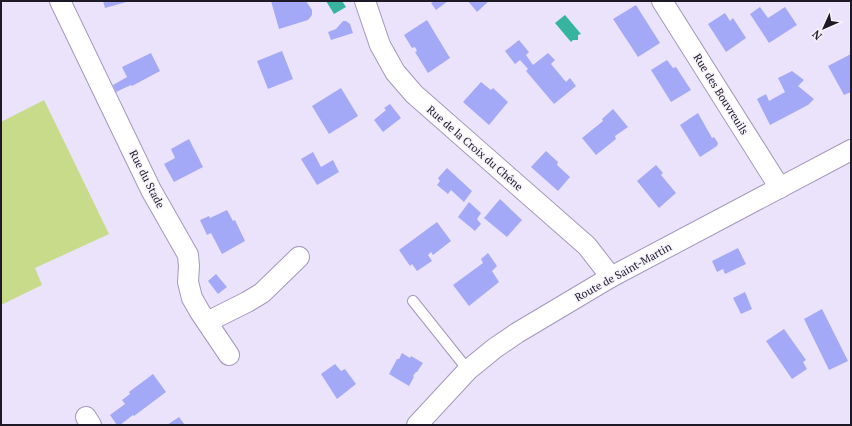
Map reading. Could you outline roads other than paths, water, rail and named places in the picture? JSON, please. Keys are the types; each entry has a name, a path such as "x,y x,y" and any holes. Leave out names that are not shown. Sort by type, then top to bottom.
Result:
{"street":[{"name":"Rue du Stade","path":"60,1 152,190 188,255 188,282 195,303 229,355"},
{"name":"Rue de la Croix du Chêne","path":"365,1 380,45 395,72 414,94 587,246 611,278"},
{"name":"Rue des Bouvreuils","path":"662,1 780,188"},
{"name":"Route de Saint-Martin","path":"417,425 468,370 495,348 517,333 611,278 851,150"},
{"path":"207,322 262,293 299,257"}],"lane":[{"path":"413,301 468,370"}]}
